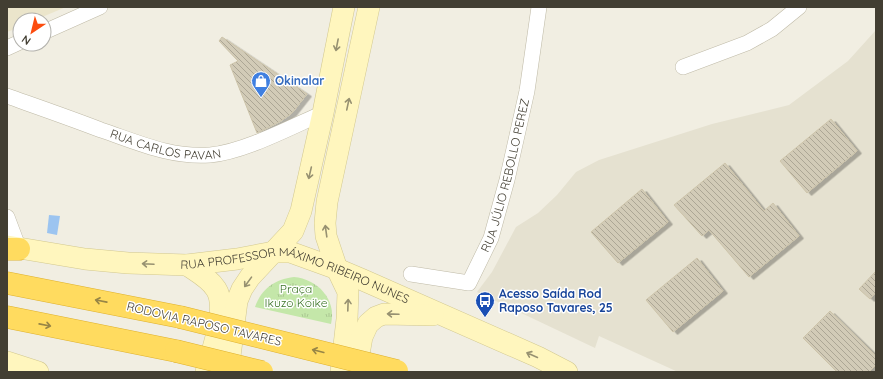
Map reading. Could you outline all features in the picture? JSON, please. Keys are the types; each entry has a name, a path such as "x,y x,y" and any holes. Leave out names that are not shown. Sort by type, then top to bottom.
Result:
{"highway":[{"name":"RODOVIA RAPOSO TAVARES","path":"7,283 180,317 398,371"},
{"path":"7,317 176,351 262,372"}],"main road":[{"path":"228,372 237,302 242,289 250,277 293,231 301,211 324,113 344,7"},
{"path":"341,372 347,319 348,292 337,269 326,236 326,209 369,7"},
{"name":"RUA PROFESSOR MÁXIMO RIBEIRO NUNES","path":"11,248 85,259 187,266 274,252 290,252 337,269 446,316 538,357 567,372"},
{"path":"187,266 208,279 216,289 221,299 220,316 206,372"},
{"path":"356,372 362,337 368,324 376,317 384,314 446,316"},
{"path":"7,362 38,372"}],"street":[{"path":"52,28 100,7"},
{"name":"RUA JÚLIO REBOLLO PEREZ","path":"411,274 469,283 488,245 507,180 527,91 539,7"},
{"path":"683,67 747,43 772,28 799,7"},
{"name":"RUA CARLOS PAVAN","path":"7,96 162,151 189,155 210,155 227,152 256,142 324,113"},
{"path":"7,218 11,248"}],"shaded area":[{"path":"7,7 66,7 52,13 12,12 12,30 7,32"},
{"path":"876,30 876,372 678,372 599,336 595,348 477,292 492,272 516,227 538,213 557,195 576,172 599,160 712,124 789,105 848,61"}],"green space":[{"name":"Praça Ikuzo Koike","path":"294,277 310,282 323,292 331,306 331,324 255,307 261,295 270,286 281,280"}],"water":[{"path":"49,215 60,216 57,235 47,233"}],"building":[{"path":"222,37 307,94 292,113 281,121 257,133 230,65 238,61 219,41"},
{"path":"831,119 857,151 807,193 780,161"},
{"path":"725,163 764,211 773,203 799,236 749,277 709,230 702,236 674,205"},
{"path":"642,189 668,222 618,263 591,232"},
{"path":"697,258 723,291 673,332 646,300"},
{"path":"876,271 876,292 870,299 859,289"},
{"path":"830,311 876,356 876,365 869,372 837,372 803,338"}],"place":[{"name":"Okinalar","path":"261,98"},
{"name":"Acesso Saída Rod Raposo Tavares, 25","path":"485,318"}]}
